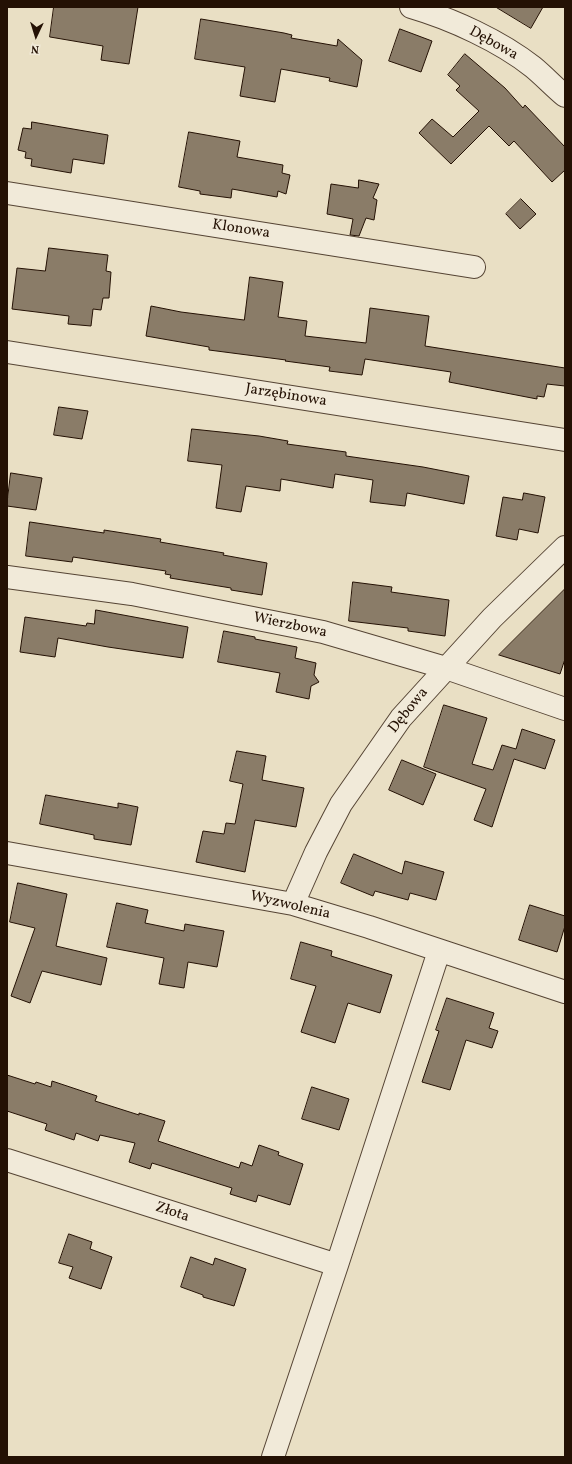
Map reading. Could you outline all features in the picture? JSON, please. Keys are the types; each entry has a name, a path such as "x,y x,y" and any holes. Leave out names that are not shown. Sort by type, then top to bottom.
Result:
{"street":[{"name":"Dębowa","path":"411,7 487,37 532,67 565,96"},
{"name":"Klonowa","path":"7,193 474,268"},
{"name":"Jarzębinowa","path":"7,352 565,440"},
{"name":"Dębowa","path":"293,904 316,852 341,804 401,718 492,618 565,547"},
{"name":"Wierzbowa","path":"7,577 132,594 323,632 446,668 565,709"},
{"name":"Wyzwolenia","path":"7,853 293,904 369,927 565,992"},
{"path":"273,1457 439,951"},
{"name":"Złota","path":"7,1160 337,1265"}],"building":[{"path":"54,7 138,7 129,64 101,60 103,46 50,37"},
{"path":"496,7 543,7 531,28"},
{"path":"201,19 284,33 292,35 291,38 337,46 338,39 362,60 357,87 329,81 330,78 281,69 275,102 240,96 245,67 195,59"},
{"path":"400,29 432,41 421,72 389,61"},
{"path":"465,54 505,88 523,108 525,105 565,147 565,170 552,182 514,141 509,146 489,126 451,164 419,133 432,119 453,137 479,111 456,90 460,86 448,75"},
{"path":"32,122 108,135 104,164 73,159 71,173 31,166 32,159 25,158 26,152 18,150 23,128 31,129"},
{"path":"189,132 240,141 237,157 283,165 282,173 290,175 286,194 278,191 277,197 232,189 231,198 200,194 200,191 179,187"},
{"path":"359,180 379,184 373,198 377,200 374,220 366,218 359,236 350,235 353,219 327,214 331,184 358,188"},
{"path":"521,199 536,214 520,229 506,214"},
{"path":"49,248 108,255 106,271 111,272 109,298 103,298 101,310 93,309 91,326 68,324 69,316 12,309 17,268 45,271"},
{"path":"250,277 283,282 278,317 307,321 305,336 366,343 370,308 429,316 425,346 565,368 565,386 547,384 544,397 537,396 537,399 449,382 451,372 365,359 362,375 329,371 330,367 209,350 209,347 146,336 151,306 181,312 244,320"},
{"path":"59,407 88,411 82,439 54,435"},
{"path":"192,429 259,436 288,441 287,444 346,452 346,456 423,467 469,476 464,504 407,493 405,506 370,502 373,480 335,474 333,488 281,479 280,491 246,486 241,512 216,508 222,465 188,461"},
{"path":"11,473 42,478 36,510 7,506"},
{"path":"524,493 545,497 538,533 519,529 517,540 496,536 503,497 522,500"},
{"path":"30,522 104,533 104,530 161,539 160,542 224,553 223,555 267,563 262,595 231,590 231,588 170,578 171,575 165,574 166,571 73,557 72,562 26,556"},
{"path":"353,582 392,587 391,592 449,600 445,636 408,631 408,628 349,621"},
{"path":"565,589 565,659 560,674 499,655"},
{"path":"96,610 188,627 183,658 58,638 55,657 20,652 25,617 86,626 87,623 94,624"},
{"path":"224,631 297,647 295,658 316,663 314,675 319,682 311,686 309,699 276,692 280,673 218,662"},
{"path":"444,705 487,718 472,764 493,770 502,745 516,749 522,729 555,740 545,769 514,759 492,827 474,820 486,789 424,767"},
{"path":"237,751 266,756 262,780 304,788 296,827 255,820 245,872 196,862 203,831 224,834 226,823 235,824 243,784 230,781"},
{"path":"402,760 436,774 423,805 389,790"},
{"path":"46,795 118,808 118,803 138,807 131,845 94,839 94,835 40,824"},
{"path":"354,854 402,874 405,861 444,872 436,900 410,893 408,900 375,891 373,896 341,883"},
{"path":"18,883 67,894 56,946 107,958 101,985 42,971 30,1003 11,996 35,928 10,922"},
{"path":"117,903 148,910 145,923 184,931 185,924 224,931 217,967 188,962 184,988 159,984 164,958 107,947"},
{"path":"530,905 565,916 565,926 557,952 519,940"},
{"path":"301,942 332,951 331,956 392,975 380,1013 348,1003 335,1043 301,1032 316,986 291,979"},
{"path":"447,998 494,1013 489,1028 498,1031 492,1048 466,1040 450,1090 422,1082 439,1031 436,1030"},
{"path":"7,1075 35,1084 36,1082 51,1087 52,1081 97,1096 95,1101 139,1115 139,1113 165,1121 158,1141 239,1168 241,1162 252,1166 259,1145 279,1152 278,1155 303,1164 290,1205 258,1195 256,1202 230,1194 232,1188 152,1163 150,1169 129,1162 135,1143 100,1135 98,1141 76,1133 74,1140 45,1130 47,1124 7,1111"},
{"path":"312,1087 349,1099 339,1130 302,1119"},
{"path":"69,1234 92,1242 90,1249 112,1257 101,1289 69,1278 73,1267 59,1263"},
{"path":"191,1257 213,1265 215,1258 246,1269 234,1306 203,1297 203,1295 181,1287"}]}
